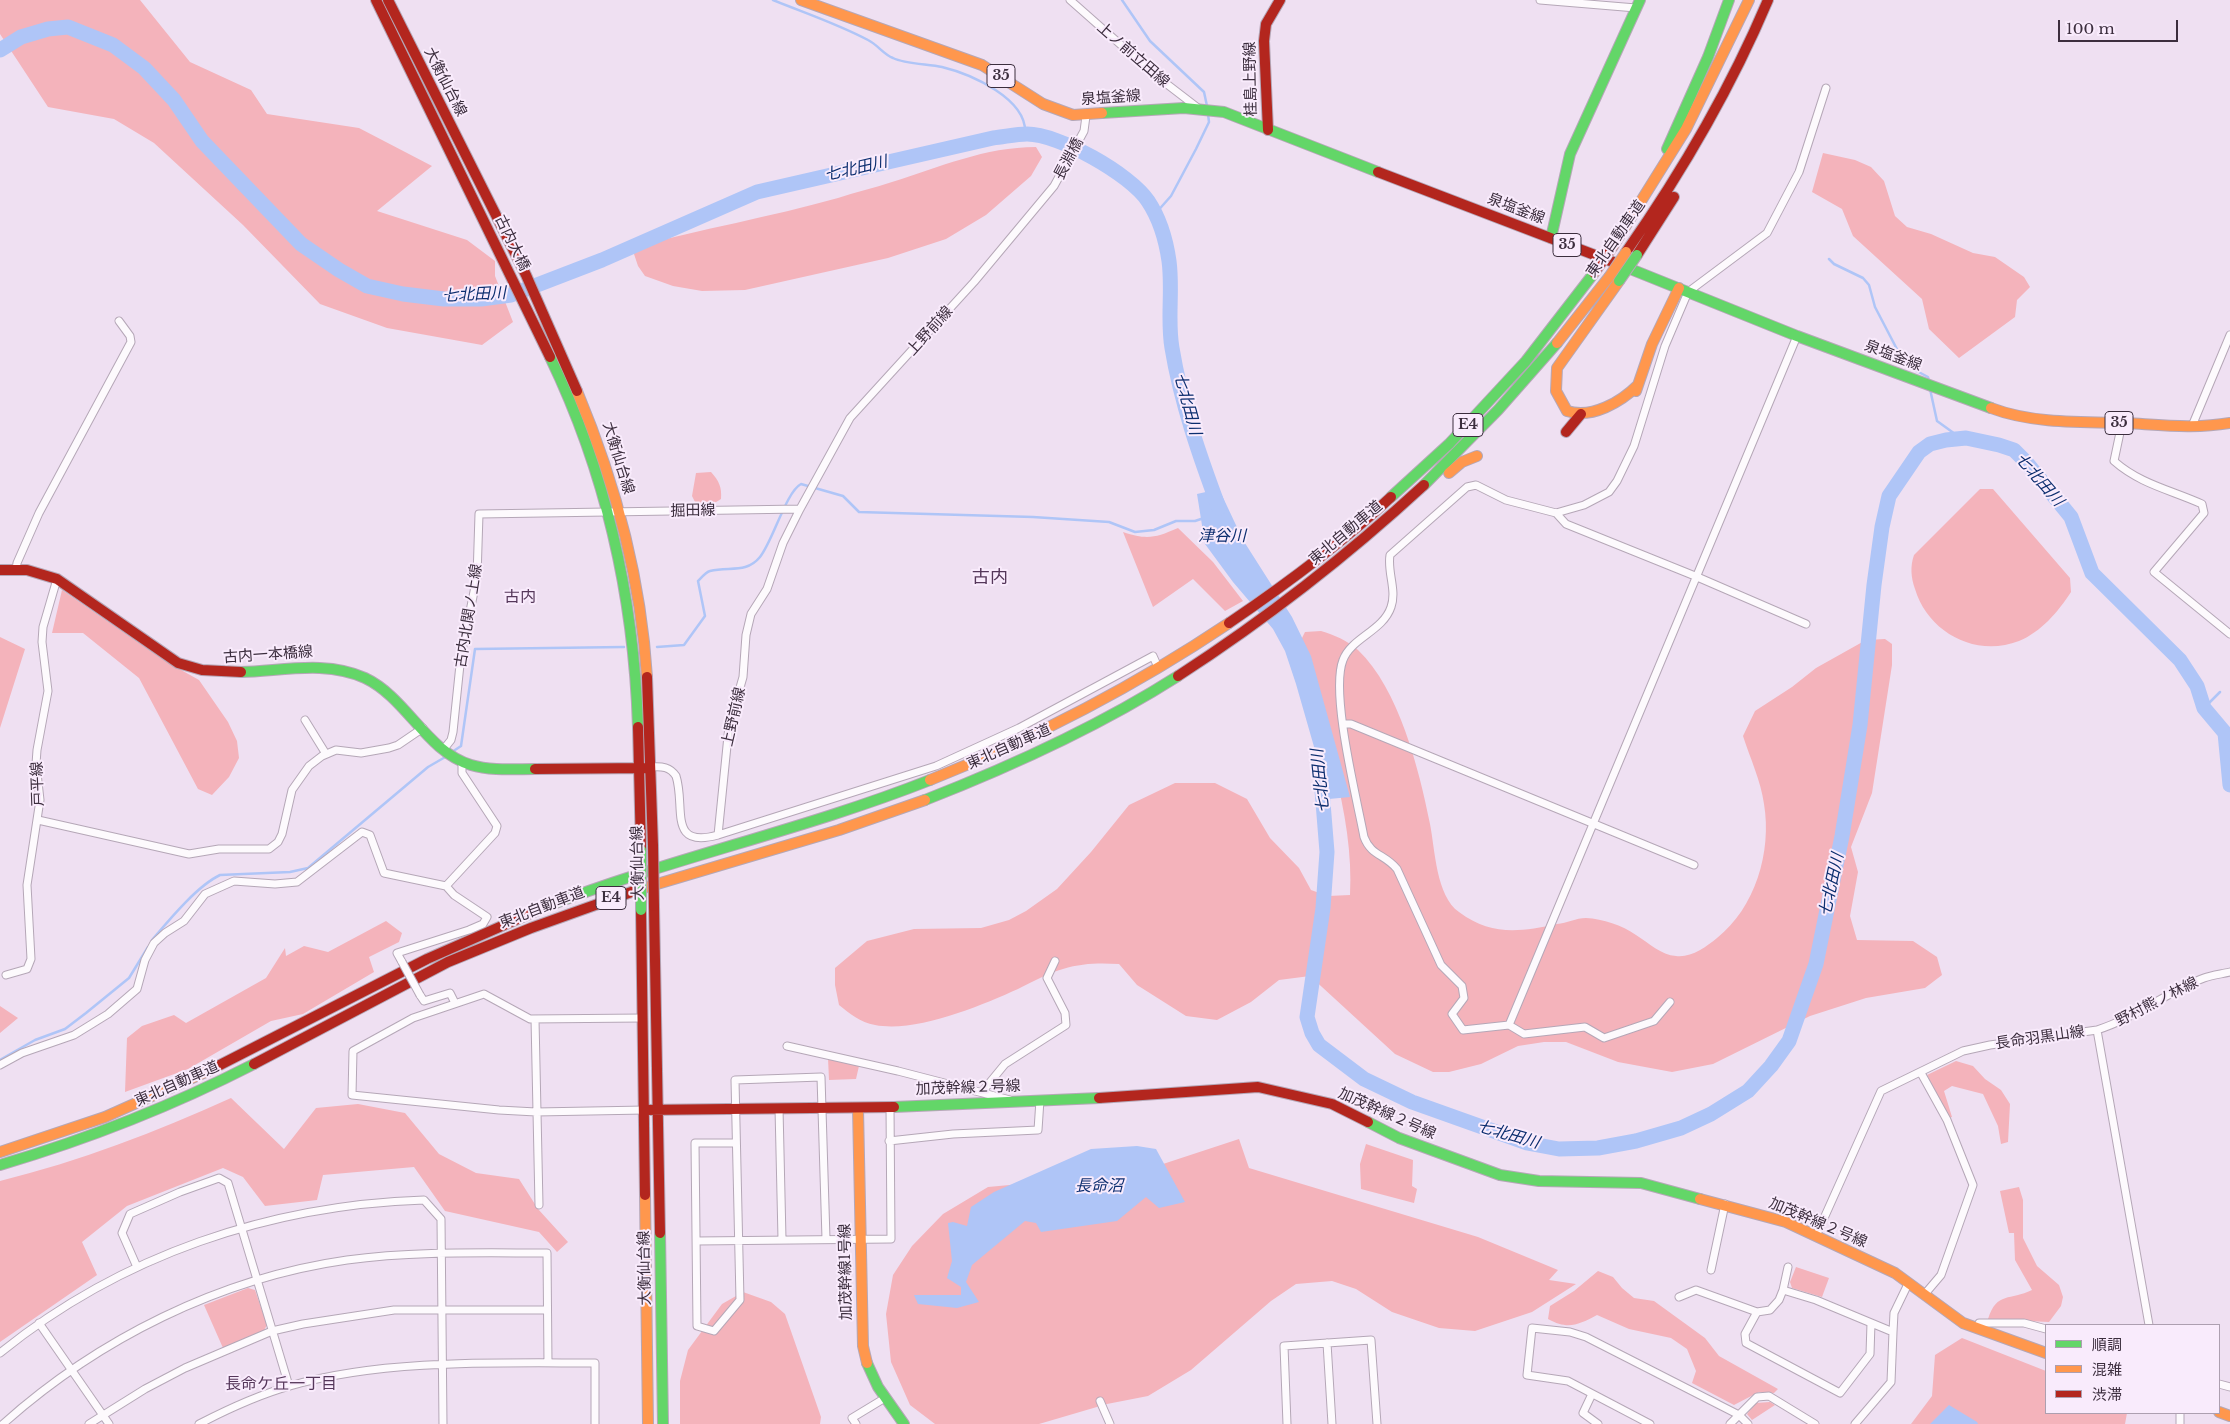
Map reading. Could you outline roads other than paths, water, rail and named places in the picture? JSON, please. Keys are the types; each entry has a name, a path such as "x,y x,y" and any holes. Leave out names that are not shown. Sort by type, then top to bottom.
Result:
{"main road":[{"name":"大衡仙台線","path":"376,0 464,177"},
{"name":"大衡仙台線","path":"388,0 476,177"},
{"name":"泉塩釜線","path":"801,0 982,65 1043,104 1058,111 1086,116 1206,109 1268,130 1551,238 1797,336 2007,414 2040,419 2192,426 2230,423"},
{"name":"桂島上野線","path":"1268,130 1264,41 1266,24 1280,0"},
{"path":"1635,214 1694,88 1729,0"},
{"name":"東北自動車道","path":"0,1152 78,1127 164,1092 379,983 522,916 611,883 872,802 989,756 1069,718 1219,632 1322,557 1393,497 1450,444 1516,372 1594,273 1635,214 1686,129 1749,0"},
{"name":"東北自動車道","path":"0,1165 42,1153 185,1098 435,970 552,919 639,890 893,812 974,780 1090,726 1168,682 1225,644 1327,570 1436,475 1492,418 1560,340 1608,277 1700,142 1740,66 1768,0"},
{"path":"1551,238 1570,154 1638,4"},
{"path":"1581,419 1567,411 1557,398 1554,387 1557,368 1637,255 1704,148 1740,66"},
{"name":"古内大橋","path":"464,177 534,323"},
{"name":"古内大橋","path":"476,177 546,318"},
{"path":"1566,432 1581,419 1625,398 1638,385 1652,344 1684,290"},
{"name":"大衡仙台線","path":"546,318 569,366 592,424 619,512 632,564 642,630 649,697 653,846 662,1424"},
{"name":"大衡仙台線","path":"534,323 572,408 606,512 622,571 631,634 637,698 641,850 648,1424"},
{"path":"540,335 551,330"},
{"path":"1362,540 1462,462 1477,456"},
{"name":"古内一本橋線","path":"0,570 16,569 38,572 57,579 178,663 214,673 253,673 323,667 364,677 389,692 451,756"},
{"path":"451,756 490,769 651,767"},
{"name":"加茂幹線２号線","path":"645,1110 822,1107 858,1109 890,1106 1157,1095 1258,1087 1332,1104 1399,1138 1500,1175 1539,1181 1641,1182 1786,1222 1895,1273 1963,1323 2045,1353"},
{"name":"加茂幹線1号線","path":"858,1109 863,1346 870,1372 885,1398 904,1424"}],"street":[{"name":"上ノ前立田線","path":"1070,0 1155,75 1206,109"},
{"path":"1540,0 1638,4"},
{"path":"1670,1002 1654,1021 1604,1038 1586,1027 1524,1034 1508,1025 1463,1030 1452,1014 1464,998 1462,986 1441,966 1397,869 1390,862 1368,848 1343,724 1340,686 1343,660 1384,619 1391,607 1392,589 1389,562 1394,550 1472,485 1519,504 1556,513 1584,506 1609,492 1617,481 1634,446 1684,290 1767,233 1799,172 1826,88"},
{"name":"長淵橋","path":"1054,186 1084,131 1086,116"},
{"name":"上野前線","path":"718,835 729,726 743,677 746,635 751,614 767,590 783,543 800,509 850,418 974,282 1054,186"},
{"path":"16,569 16,563 39,513 131,342 130,336 119,322"},
{"path":"2192,426 2230,335"},
{"path":"1508,1025 1797,336"},
{"path":"2122,423 2114,461 2129,474 2153,486 2171,490 2202,504 2204,513 2154,572 2230,634"},
{"name":"掘田線","path":"606,512 800,509"},
{"name":"古内北関ノ上線","path":"451,756 451,740 461,655 477,577 479,514 606,512"},
{"path":"1556,513 1566,524 1695,576 1806,624"},
{"name":"戸平線","path":"6,975 18,972 30,965 27,885 40,800 36,757 48,691 42,642 43,627 57,579"},
{"path":"651,767 665,767 672,770 676,776 682,825 689,836 698,840 936,766 1019,728 1153,656 1157,665"},
{"path":"305,720 326,754"},
{"path":"1343,724 1352,724 1694,865"},
{"path":"38,820 189,854 227,849 265,850 278,842 284,827 289,796 296,783 310,766 326,754 336,750 371,752 398,745 423,728"},
{"path":"446,886 495,833 497,826 451,756"},
{"path":"0,1065 22,1053 74,1035 108,1014 138,989 145,960 154,943 165,933 184,921 205,894 234,881 275,884 297,882 362,832 370,835 384,873 446,886 454,895 487,917 483,924 469,930 398,953 424,1001 450,993 455,1003"},
{"path":"982,1092 1005,1064 1066,1025 1064,1013 1048,978 1056,962"},
{"name":"野村熊ノ林線","path":"2097,1030 2121,1023 2134,1013 2205,977 2230,972"},
{"path":"643,1018 530,1019 484,994 413,1018 353,1051 352,1095 536,1112 645,1110"},
{"path":"535,1019 539,1205"},
{"name":"長命羽黒山線","path":"1816,1236 1881,1091 1963,1051 1990,1045 2097,1030 2149,1324"},
{"path":"787,1046 1015,1101"},
{"path":"1921,1073 1947,1120 1973,1184 1941,1275 1924,1295"},
{"path":"736,1142 694,1143 698,1326 714,1331 740,1300 735,1080 821,1077 826,1238"},
{"path":"889,1141 954,1134 1038,1130 1040,1100"},
{"path":"697,1241 826,1238 891,1239 890,1106"},
{"path":"779,1108 782,1239"},
{"path":"137,1267 122,1233 130,1214 180,1192 219,1178 228,1183 289,1386"},
{"path":"0,1353 40,1324 104,1283 216,1234 310,1211 354,1204 424,1200 441,1219 443,1424"},
{"path":"1711,1270 1725,1204"},
{"path":"3,1424 98,1350 183,1308 295,1270 346,1260 442,1253 547,1253 546,1310 548,1363"},
{"path":"1679,1297 1696,1290 1757,1312 1770,1310 1779,1300 1788,1267"},
{"path":"1854,1424 1890,1382 1894,1313 1908,1284"},
{"path":"1783,1290 1816,1300 1892,1332"},
{"path":"90,1424 185,1368 272,1331 303,1324 394,1310 546,1310"},
{"path":"1757,1312 1744,1334 1746,1343 1840,1393 1870,1354 1871,1323"},
{"path":"1978,1329 1978,1323 2024,1322 2045,1329"},
{"path":"40,1324 109,1424"},
{"path":"1650,1424 1568,1381 1527,1375 1532,1328 1570,1332 1586,1337 1740,1415 1748,1424"},
{"path":"1287,1424 1283,1348 1371,1340 1377,1424"},
{"path":"1327,1343 1332,1424"},
{"path":"199,1424 209,1422 289,1386 360,1371 442,1366 595,1363 595,1424"},
{"path":"1592,1394 1583,1413 1598,1424"},
{"path":"1730,1424 1757,1397 1768,1396 1815,1424"},
{"path":"856,1424 852,1418 885,1398"},
{"path":"1100,1401 1110,1424"}],"water":[{"name":"津谷川","path":"1219,489 1243,540 1292,617 1311,656 1350,797 1329,799 1285,651 1273,629 1233,582 1205,544 1197,494"},
{"name":"長命沼","path":"1137,1146 1156,1149 1185,1202 1159,1208 1146,1197 1117,1221 1041,1232 1036,1223 1025,1221 972,1265 966,1282 979,1302 957,1308 918,1304 914,1295 961,1295 961,1287 947,1278 952,1261 948,1223 953,1222 967,1226 971,1207 994,1192 1091,1149"},
{"path":"1949,1405 1977,1422 1978,1424 1930,1424"}],"waterway":[{"path":"773,0 857,34 898,60 954,70 982,82 1008,99 1023,121 1025,134"},
{"path":"1122,0 1150,41 1204,92 1207,106"},
{"name":"七北田川","path":"0,50 21,37 48,29 68,27 113,45 144,68 174,100 202,141 301,244 339,270 367,286 403,294 444,299 481,299 511,295 602,260 757,192 993,138 1027,134 1057,141 1093,157 1126,179 1139,190 1156,215 1169,261 1171,337 1180,389 1219,508"},
{"path":"1155,214 1171,196 1196,149 1209,122 1208,114"},
{"path":"1829,259 1834,264 1863,278 1869,285 1875,307 1900,355 1913,369 1928,377 1929,381"},
{"path":"1930,389 1937,421 1962,439"},
{"name":"七北田川","path":"1319,753 1327,852 1323,908 1307,1017 1312,1033 1319,1045 1364,1079 1412,1102 1527,1143 1559,1149 1598,1148 1636,1141 1681,1128 1711,1114 1748,1091 1771,1066 1789,1041 1816,964 1842,836 1860,725 1874,585 1882,527 1889,496 1919,452 1930,444 1966,438 2014,450 2026,462 2071,517 2092,573 2180,660 2197,686 2204,708 2225,733 2230,785"},
{"path":"657,647 684,645 705,616 698,581 710,571 743,568 755,562 765,550 790,497 801,484 843,496 859,512 1033,517 1109,522 1135,532 1154,530 1176,521 1195,521 1204,518"},
{"path":"452,752 461,746 475,649 624,647"},
{"path":"2204,708 2220,692"},
{"path":"152,940 193,895 220,875 290,872 308,868 428,767 447,756"},
{"path":"0,1060 35,1040 65,1029 86,1013 129,978 148,947"}],"district":[{"name":"古内","path":"990,578"},
{"name":"古内","path":"520,597"},
{"name":"長命ケ丘一丁目","path":"281,1384"}]}
